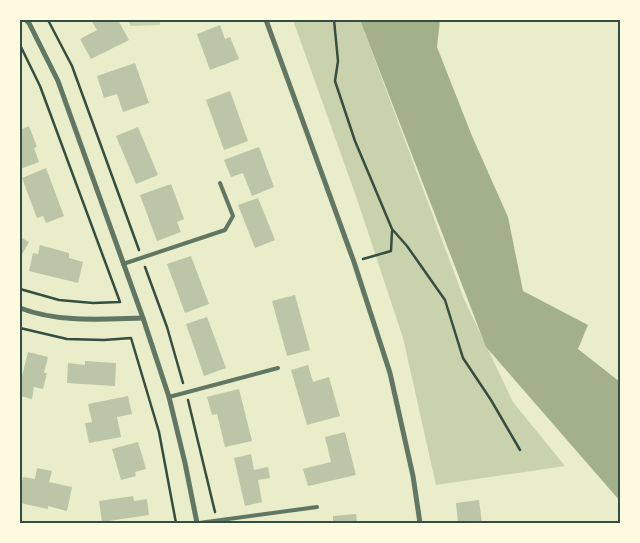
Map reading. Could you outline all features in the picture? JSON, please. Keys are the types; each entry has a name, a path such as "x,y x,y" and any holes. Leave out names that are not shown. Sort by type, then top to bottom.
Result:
{"street":[{"path":"26,20 58,81 143,318 169,397 186,463 198,523"},
{"path":"266,20 354,262 390,373 414,476 420,523"},
{"path":"20,308 30,312 70,319 143,318"}],"lane":[{"path":"123,264 225,230 233,216 220,183"},
{"path":"169,397 278,368"},
{"path":"198,523 316,507"}],"path":[{"path":"334,20 338,61 335,81 354,141 392,229 407,246 445,300 463,358 491,400 520,450"},
{"path":"20,45 40,86 120,302 93,303 59,300 20,289"},
{"path":"354,262 391,251 392,229"},
{"path":"20,328 67,338 104,340 131,338 159,432 176,523"}],"shaded area":[{"path":"127,20 160,20 160,25 131,26"},
{"path":"293,20 360,20 464,299 513,402 565,466 436,485 403,338 357,199"},
{"path":"360,20 440,20 437,47 472,136 508,217 523,291 588,325 578,349 620,382 620,501 486,347"}],"building":[{"path":"91,20 118,20 129,40 91,59 80,39 97,30"},
{"path":"220,25 225,39 230,37 239,59 210,70 197,34"},
{"path":"135,63 149,103 123,112 117,94 104,98 97,76"},
{"path":"230,91 248,141 224,150 206,100"},
{"path":"29,126 37,147 34,148 39,162 20,169 20,130"},
{"path":"138,127 158,175 136,184 116,136"},
{"path":"259,147 274,187 252,196 243,173 231,177 224,160"},
{"path":"46,168 64,216 46,223 43,216 37,218 22,178"},
{"path":"171,184 184,219 177,222 181,232 157,241 140,195"},
{"path":"258,198 275,240 255,248 238,205"},
{"path":"20,237 29,242 20,258"},
{"path":"40,245 69,253 69,258 83,262 78,283 29,271 33,253 38,254"},
{"path":"191,256 209,304 185,313 167,264"},
{"path":"295,295 310,350 287,356 272,301"},
{"path":"207,317 226,368 204,376 186,324"},
{"path":"28,352 48,357 43,389 34,387 32,399 20,396 20,376 22,376"},
{"path":"85,361 116,363 115,386 67,383 68,363 85,365"},
{"path":"308,365 313,382 329,377 340,416 307,425 291,370"},
{"path":"239,389 252,441 225,447 217,414 212,415 207,397"},
{"path":"128,396 132,414 117,417 121,437 89,443 85,423 92,422 88,404"},
{"path":"345,432 356,475 308,486 303,469 331,462 325,437"},
{"path":"138,442 146,469 135,472 136,476 121,480 112,449"},
{"path":"251,454 254,470 268,467 270,478 258,480 262,502 245,506 234,458"},
{"path":"37,468 52,471 49,482 72,487 67,511 48,506 48,509 20,503 23,477 35,479"},
{"path":"133,496 134,501 147,499 149,515 102,522 99,501"},
{"path":"479,500 482,523 458,523 456,503"},
{"path":"356,514 357,523 333,523 333,516"}]}
